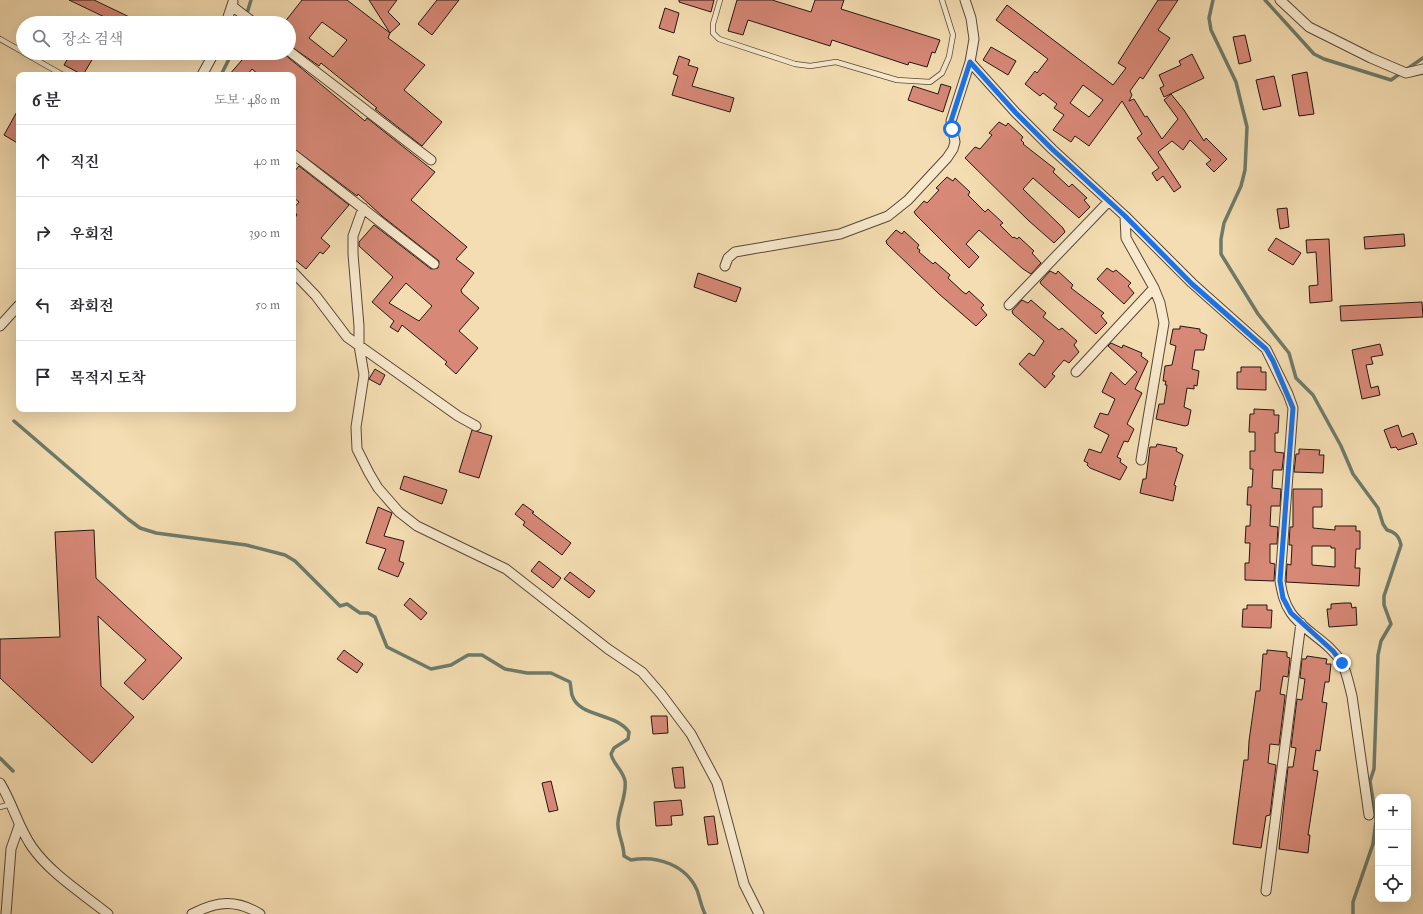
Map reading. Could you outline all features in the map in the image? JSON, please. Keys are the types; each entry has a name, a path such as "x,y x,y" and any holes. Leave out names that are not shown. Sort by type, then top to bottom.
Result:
{"street":[{"path":"725,266 728,258 735,252 840,234 888,216 908,200 954,149 955,142 951,121 970,62 974,38 971,18 965,0"},
{"path":"1280,0 1309,27 1406,73 1423,69"},
{"path":"233,3 245,16"},
{"path":"228,16 233,3"},
{"path":"296,56 431,160"},
{"path":"204,72 210,60"},
{"path":"970,62 1016,113 1125,216 1192,284 1266,349 1288,394 1293,408 1280,581 1283,598 1291,613 1333,651 1342,663 1352,696 1368,815"},
{"path":"296,156 434,264"},
{"path":"1009,306 1109,201"},
{"path":"363,208 354,236 353,254 360,326 359,345 364,375 356,427 357,449 378,488 399,512 417,526 506,570 608,649 642,672 661,694 691,734 716,783 744,884 759,914"},
{"path":"1125,216 1126,238 1154,288 1160,304 1164,323 1141,460"},
{"path":"296,275 316,296 347,337 458,416 476,426"},
{"path":"1076,372 1154,288"},
{"path":"0,326 16,308"},
{"path":"1266,891 1301,623"},
{"path":"0,783 11,804 19,826 32,847 48,867 108,914"},
{"path":"6,914 11,849 19,826"},
{"path":"192,914 208,906 227,903 252,909 260,914"}],"lane":[{"path":"720,0 713,24 713,33 719,38 795,64 810,66 836,62 897,80 930,82 942,73 949,57 953,35 942,0"},
{"path":"0,39 16,48"},
{"path":"36,60 58,72"},
{"path":"0,808 11,804"}],"building":[{"path":"69,0 94,0 127,16 102,16"},
{"path":"302,0 347,0 390,33 388,38 425,65 404,90 442,122 422,146 375,109 377,108 321,63 319,66 296,50 296,16 289,16","holes":["322,22 347,40 333,57 309,38"]},
{"path":"369,0 397,0 388,12 400,24 390,33"},
{"path":"437,0 459,0 432,35 418,24"},
{"path":"679,0 714,0 711,12 679,2"},
{"path":"737,0 772,0 811,12 815,0 844,0 841,9 940,40 935,53 932,52 927,67 909,62 908,65 832,40 830,46 748,20 743,35 728,31"},
{"path":"1158,0 1178,0 1158,30 1170,38 1143,79 1140,77 1130,91 1132,95 1129,101 1134,99 1145,117 1147,116 1162,139 1178,119 1164,100 1171,94 1184,110 1204,141 1206,138 1227,159 1214,172 1206,164 1211,160 1190,140 1183,150 1172,141 1158,152 1181,187 1174,192 1163,176 1157,181 1152,173 1159,168 1137,138 1142,134 1122,101 1089,146 1075,136 1071,142 1053,130 1064,115 1054,108 1057,104 1043,93 1040,96 1025,84 1035,71 1037,73 1048,59 996,20 1007,5 1113,85 1126,68 1118,63","holes":["1083,85 1103,100 1089,117 1070,103"]},
{"path":"665,8 679,13 674,33 659,28"},
{"path":"1245,35 1251,61 1239,64 1233,37"},
{"path":"991,47 1016,61 1008,75 983,60"},
{"path":"1192,54 1204,78 1164,97 1160,88 1164,86 1159,75 1181,65 1179,61"},
{"path":"679,56 690,60 688,65 698,68 692,86 734,98 730,112 672,95 678,76 673,74"},
{"path":"67,60 92,60 85,72 77,72 64,65"},
{"path":"242,60 291,60 365,121 367,118 435,172 411,200 467,247 456,259 474,273 461,290 462,293 479,308 459,331 478,348 456,374 445,364 447,362 402,325 398,332 390,327 394,321 372,302 393,277 359,246 359,242 374,225 431,269 438,268 439,261 382,216 358,194 357,196 296,150 296,72 256,72 252,69 250,72 232,72","holes":["406,283 432,306 419,321 389,303"]},
{"path":"1307,72 1314,114 1299,116 1292,75"},
{"path":"1274,76 1281,106 1263,110 1256,80"},
{"path":"941,84 951,87 943,112 908,100 913,86 938,94"},
{"path":"16,113 16,142 4,135"},
{"path":"999,122 1006,126 1008,123 1023,137 1021,140 1024,143 1023,144 1055,169 1053,172 1069,187 1072,184 1087,198 1084,200 1090,207 1079,218 1033,178 1023,189 1063,228 1065,232 1054,243 1029,221 965,158 975,147 980,149 992,135 989,133"},
{"path":"299,166 349,205 321,238 330,246 323,254 320,252 306,269 296,261 296,206 299,202 296,200 296,170"},
{"path":"947,177 953,181 955,178 970,192 968,195 985,212 988,209 1003,223 1000,225 1013,238 1014,237 1017,239 1019,237 1034,251 1032,253 1041,263 1031,274 1023,269 979,230 966,244 979,257 969,268 916,215 914,212 924,201 927,203 939,190 936,188"},
{"path":"1287,208 1289,227 1280,229 1277,209"},
{"path":"896,230 902,234 904,231 919,245 917,248 920,250 919,252 933,264 935,262 950,275 948,278 963,292 966,294 969,291 984,305 981,308 987,315 976,326 939,294 887,244 886,241"},
{"path":"1404,234 1405,246 1365,249 1364,237"},
{"path":"1276,238 1301,253 1293,265 1268,250"},
{"path":"1329,239 1332,301 1310,303 1309,286 1318,285 1316,252 1307,253 1306,240"},
{"path":"1107,268 1113,272 1116,270 1131,283 1128,286 1134,293 1124,304 1097,279"},
{"path":"1050,271 1056,274 1058,271 1073,285 1071,288 1104,313 1101,316 1107,323 1096,334 1041,284 1040,282"},
{"path":"698,273 741,288 736,302 694,287"},
{"path":"1022,300 1028,303 1031,300 1046,313 1043,317 1059,330 1062,328 1077,341 1074,345 1079,352 1069,363 1064,360 1052,374 1055,376 1045,388 1019,364 1029,353 1034,356 1044,341 1013,314 1012,311"},
{"path":"1422,302 1423,317 1341,321 1340,306"},
{"path":"1180,326 1200,329 1200,332 1207,335 1204,350 1195,350 1192,369 1199,371 1197,386 1194,385 1194,389 1187,388 1184,407 1191,410 1188,425 1185,426 1156,419 1159,404 1164,404 1167,385 1165,385 1166,381 1163,381 1165,366 1172,365 1176,346 1170,344 1173,329 1180,329"},
{"path":"1111,343 1122,348 1123,345 1142,353 1141,356 1148,361 1135,389 1142,393 1127,424 1134,429 1128,442 1124,441 1117,457 1121,459 1120,462 1127,467 1120,480 1090,468 1087,465 1088,463 1084,461 1089,449 1101,453 1109,435 1094,427 1100,413 1108,415 1115,399 1102,392 1111,372 1125,385 1137,372 1108,346"},
{"path":"1380,344 1383,355 1371,357 1373,364 1366,365 1371,388 1378,386 1380,395 1362,399 1352,350"},
{"path":"1241,367 1261,367 1261,372 1266,372 1266,390 1237,389 1237,372 1241,372"},
{"path":"375,369 385,375 380,385 369,379"},
{"path":"1254,409 1274,410 1274,415 1279,415 1278,433 1275,433 1275,452 1284,453 1282,470 1273,470 1272,488 1281,489 1280,506 1271,506 1270,526 1278,527 1277,544 1270,544 1270,563 1275,564 1274,581 1245,580 1245,563 1249,563 1250,543 1245,543 1246,526 1250,526 1251,505 1247,505 1248,487 1252,487 1253,469 1250,469 1250,451 1255,451 1255,432 1249,432 1250,414 1254,414"},
{"path":"1398,425 1402,437 1413,433 1417,444 1398,450 1396,447 1391,448 1384,430"},
{"path":"472,430 492,436 479,478 459,472"},
{"path":"1157,444 1177,448 1176,451 1183,455 1174,485 1176,486 1173,501 1140,493 1143,479 1146,479 1150,447 1156,447"},
{"path":"1299,449 1320,450 1319,455 1324,455 1323,473 1294,472 1296,454 1299,454"},
{"path":"404,476 447,490 442,504 400,489"},
{"path":"1293,489 1322,489 1322,507 1313,507 1313,528 1335,530 1335,526 1356,526 1356,531 1360,531 1360,549 1356,549 1355,568 1360,568 1359,586 1286,582 1287,564 1291,565 1292,545 1289,545 1290,527 1293,527","holes":["1312,546 1331,546 1331,548 1335,548 1335,567 1312,565"]},
{"path":"523,504 534,512 532,513 571,543 562,555 523,525 525,522 515,514"},
{"path":"378,507 392,513 384,536 404,541 399,561 404,563 398,577 378,569 386,549 366,543"},
{"path":"94,530 96,578 182,658 143,700 124,683 146,660 98,616 101,686 134,717 92,763 0,678 0,639 60,637 55,532"},
{"path":"539,561 561,578 553,588 531,571"},
{"path":"570,572 595,591 589,598 564,579"},
{"path":"410,598 427,613 421,620 404,605"},
{"path":"1351,603 1352,608 1356,607 1357,625 1329,627 1327,609 1331,609 1331,604"},
{"path":"1247,605 1267,605 1267,610 1272,610 1271,628 1242,627 1243,609 1247,609"},
{"path":"344,650 363,664 357,673 337,659"},
{"path":"1267,650 1287,652 1287,657 1290,658 1288,677 1283,676 1280,694 1285,695 1285,697 1279,745 1270,744 1268,763 1276,765 1270,815 1266,816 1261,848 1233,844 1244,760 1248,760 1256,691 1260,691 1263,654 1267,654"},
{"path":"1307,656 1327,659 1326,664 1331,664 1329,682 1325,682 1322,702 1327,703 1320,751 1316,750 1313,770 1318,771 1308,835 1310,835 1308,853 1279,849 1288,767 1293,767 1296,748 1291,747 1297,699 1302,700 1305,679 1300,678 1302,659 1306,659"},
{"path":"651,716 667,716 668,733 653,734"},
{"path":"683,767 685,788 675,788 672,768"},
{"path":"551,781 558,810 549,812 542,783"},
{"path":"681,800 683,815 671,816 672,825 656,826 654,802"},
{"path":"714,816 718,844 708,845 704,817"}],"waterway":[{"path":"246,16 251,0"},
{"path":"1213,0 1209,18 1211,30 1236,82 1247,127 1245,170 1241,186 1224,223 1221,239 1221,254 1258,314 1289,353 1296,378 1313,395 1341,446 1353,474 1378,508 1383,524 1387,530 1396,535 1401,545 1384,596 1384,605 1391,624 1381,641 1378,655 1374,769 1370,781 1376,820 1373,844 1353,902 1353,914"},
{"path":"1265,0 1314,54 1324,59 1391,80 1423,58"},
{"path":"222,72 228,60"},
{"path":"14,421 140,528 156,533 246,545 285,555 295,561 340,606 347,604 360,613 368,613 375,617 387,647 431,669 451,665 468,655 482,655 505,669 527,673 551,673 570,682 572,695 582,708 615,721 629,732 628,739 614,748 611,754 625,781 625,791 618,822 624,856 631,860 651,859 670,864 678,868 692,881 697,890 705,914"},
{"path":"0,758 13,771"}],"route":[{"path":"952,129 951,121 970,62 1016,113 1052,149 1125,216 1192,284 1266,349 1273,361 1293,408 1280,581 1283,598 1291,613 1318,636 1333,651 1342,663"}]}
